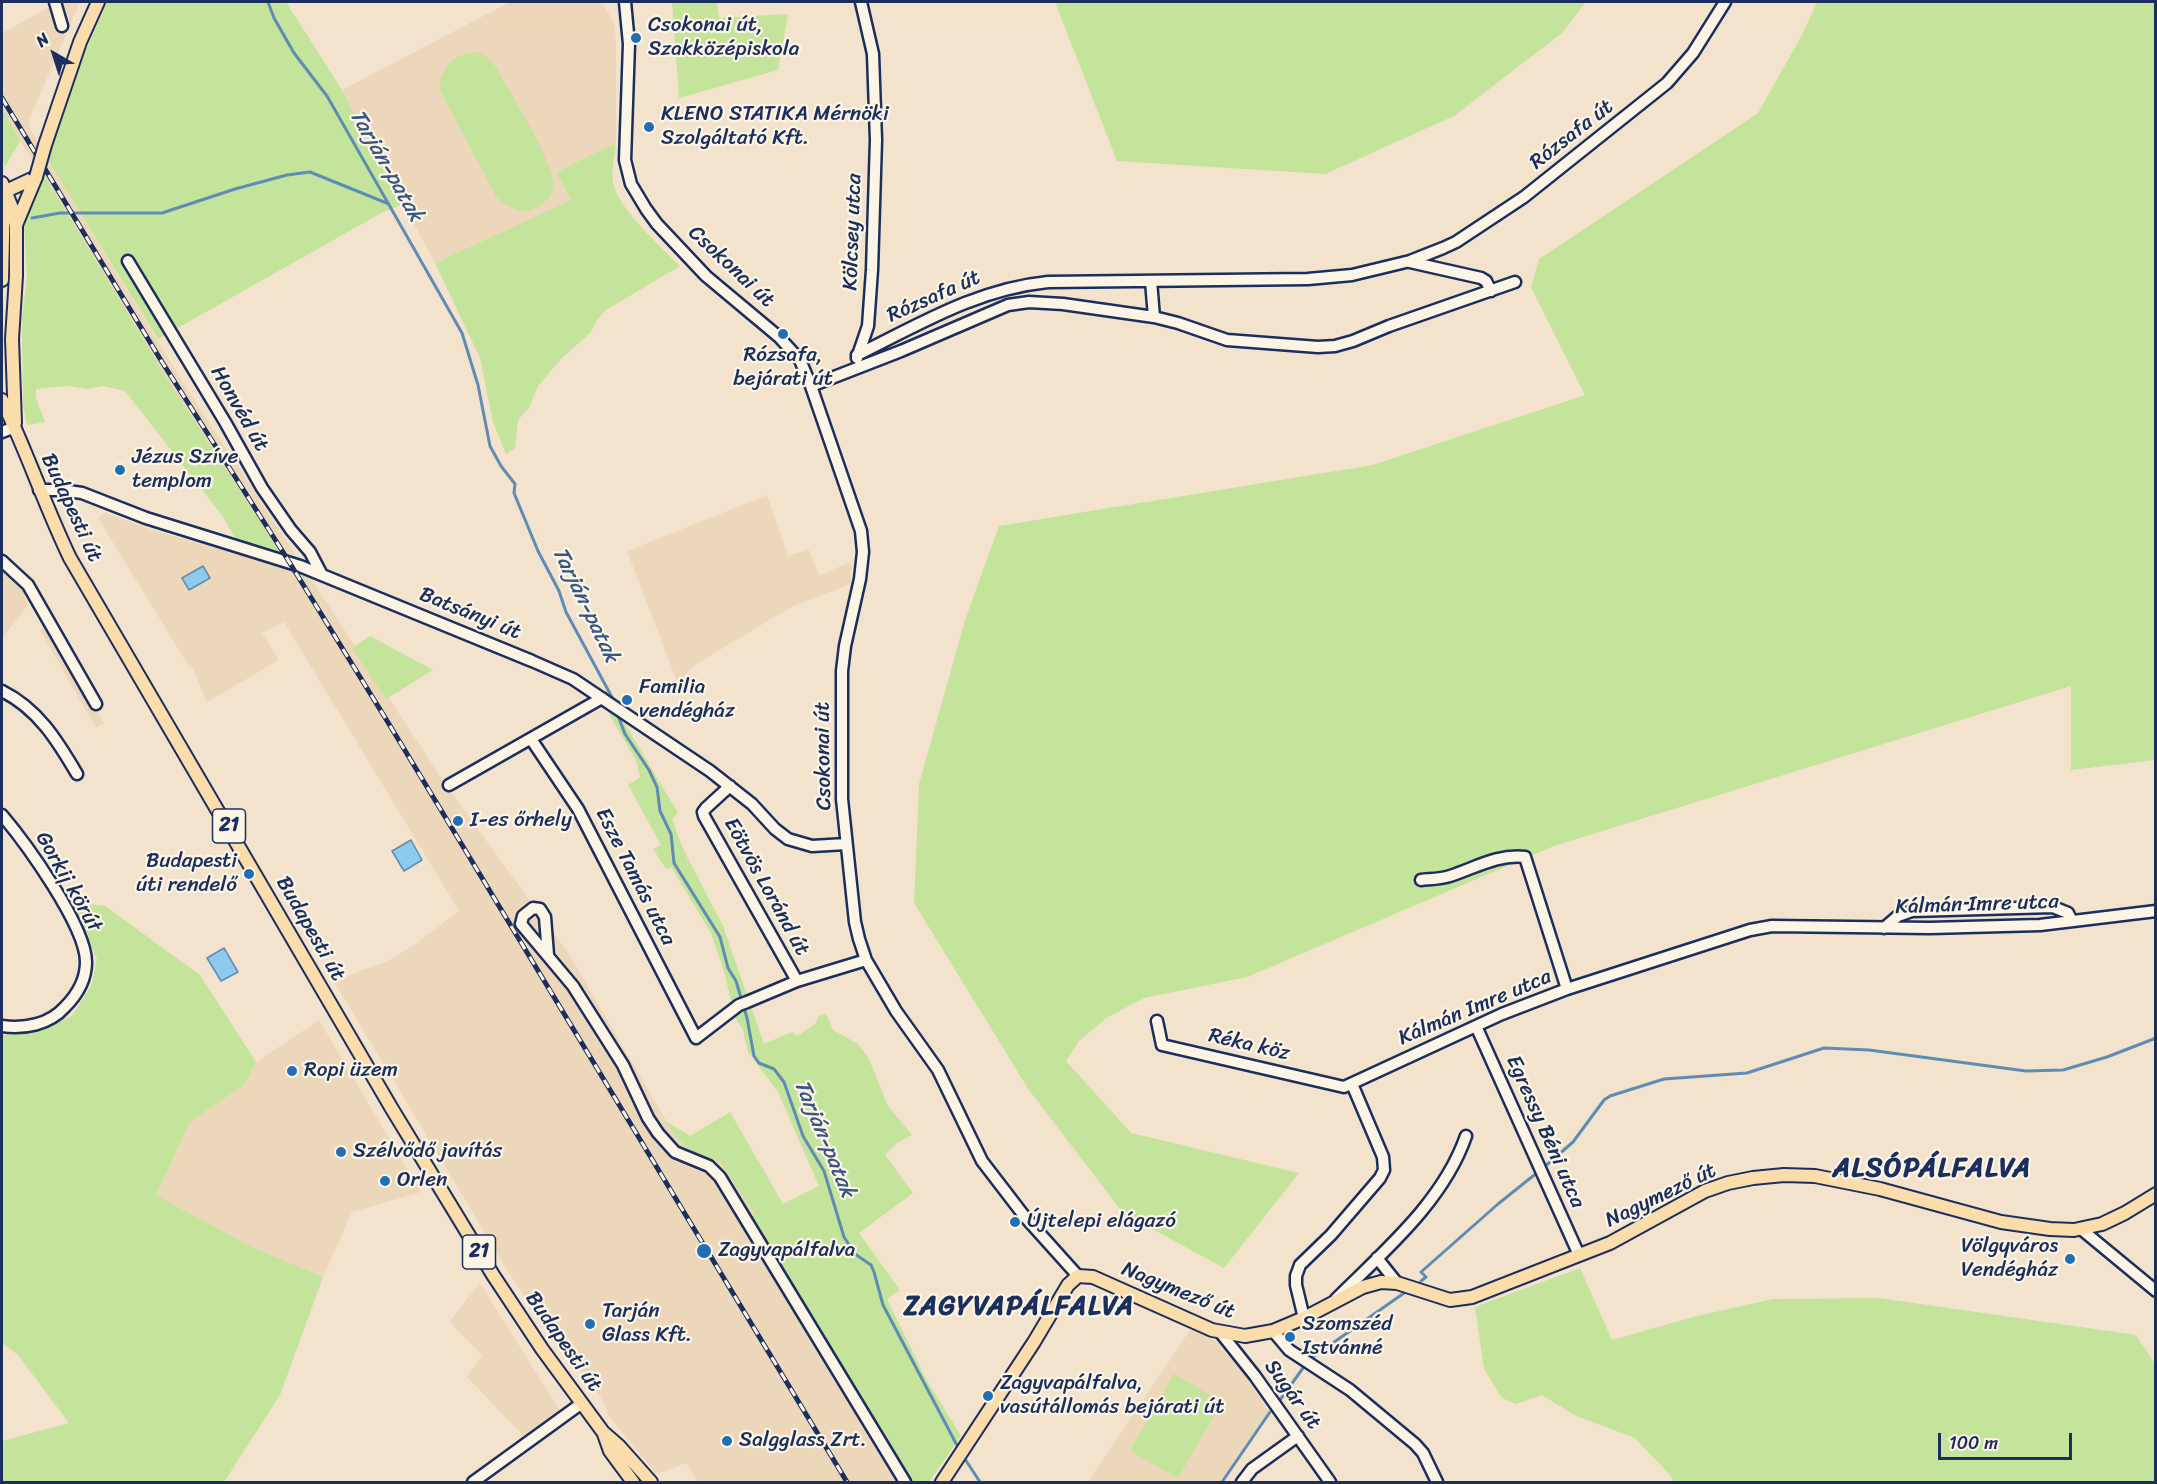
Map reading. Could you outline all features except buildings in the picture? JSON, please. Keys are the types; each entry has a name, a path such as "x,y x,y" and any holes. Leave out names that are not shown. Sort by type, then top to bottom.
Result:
{"main road":[{"path":"16,225 36,177 76,53 98,2"},
{"path":"3,187 36,177"},
{"path":"3,187 10,197 29,195"},
{"path":"2,279 3,187"},
{"name":"21","path":"3,187 16,225 12,366 15,427"},
{"name":"Budapesti út","path":"2,400 53,524 96,604 226,821 392,1109 542,1349 603,1432 619,1446 651,1482"},
{"name":"Nagymező út","path":"1078,1276 1093,1277 1220,1332 1245,1336 1273,1331 1372,1284 1381,1282 1397,1283 1441,1298 1461,1300 1610,1243 1705,1191 1728,1183 1784,1175 1815,1176 1869,1187 2001,1222 2050,1229 2081,1229 2118,1216 2156,1194"},
{"path":"942,1482 1034,1342 1068,1285 1078,1276"},
{"name":"Budapesti út","path":"603,1432 610,1451 633,1482"}],"street":[{"path":"55,2 62,26"},
{"name":"Csokonai út","path":"625,2 629,44 625,160 631,184 657,224 706,276 784,341 800,360 857,517 862,540 860,579 845,645 842,671 842,799 855,922 866,960 896,1011 938,1070 982,1161 1025,1217 1078,1276"},
{"name":"Kölcsey utca","path":"857,355 868,326 876,140 873,54 861,2"},
{"name":"Rózsafa út","path":"857,355 967,301 1001,289 1048,282 1308,279 1352,275 1410,261 1456,242 1524,197 1652,96 1674,77 1693,53 1725,2"},
{"name":"Honvéd út","path":"128,261 262,488 291,530 310,552 321,573"},
{"name":"Rózsafa út","path":"1410,261 1481,278 1486,281 1491,291"},
{"path":"1151,281 1154,317"},
{"name":"Rózsafa út","path":"811,386 1008,305 1029,302 1063,304 1154,317 1227,340 1318,347 1335,346 1353,341 1469,296 1515,282"},
{"path":"857,355 857,368"},
{"path":"2,432 15,427"},
{"name":"Batsányi út","path":"39,490 82,493 146,518 321,573 532,661 573,680 606,700 730,786 756,808 781,835 812,846 846,843"},
{"path":"2,561 28,585 96,704"},
{"path":"2,691 35,713 55,738 77,774"},
{"path":"449,785 606,700"},
{"name":"Esze Tamás utca","path":"531,739 578,809 696,1038 743,1004 796,981"},
{"name":"Eötvös Loránd út","path":"730,786 706,808 703,812 704,816 796,981"},
{"name":"Gorkij körút","path":"2,815 24,843 56,892 74,925 86,962 85,973 76,994 61,1011 29,1026 18,1028 2,1026"},
{"path":"1421,880 1448,877 1489,861 1515,856 1525,857 1567,989"},
{"name":"Kálmán Imre utca","path":"1884,928 1898,916 1912,911 2053,907 2068,913 2072,921"},
{"name":"Kálmán Imre utca","path":"1352,1084 1502,1014 1567,989 1749,930 1772,927 2040,926 2156,911"},
{"path":"548,955 573,986 623,1065 648,1118 658,1133 675,1152 709,1166 716,1172 906,1482"},
{"path":"796,981 866,960"},
{"name":"Réka köz","path":"1157,1021 1162,1045 1344,1087 1352,1084"},
{"name":"Egressy Béni utca","path":"1476,1026 1579,1255"},
{"path":"1304,1318 1296,1285 1300,1265 1331,1235 1380,1178 1384,1170 1383,1157 1352,1084"},
{"name":"Nagymező út","path":"1331,1303 1401,1234 1442,1184 1466,1136"},
{"path":"2081,1229 2156,1291"},
{"path":"1377,1258 1397,1283"},
{"path":"1273,1331 1289,1350 1350,1390 1414,1444 1423,1454 1437,1482"},
{"name":"Sugár út","path":"1220,1332 1270,1397 1330,1482"},
{"path":"473,1482 582,1403"},
{"path":"1242,1482 1252,1469 1298,1436"}],"shaded area":[{"path":"55,2 80,2 29,120 30,128 48,160 184,384 447,787 567,951 678,1141 696,1154 720,1162 755,1215 739,1223 898,1482 697,1482 687,1463 656,1474 609,1416 601,1398 575,1364 567,1358 509,1273 335,983 386,962 413,946 459,911 284,622 262,633 279,660 207,702 192,667 190,668 98,518 105,513 153,530 244,556 237,541 280,553 171,385 44,175 20,141 2,108 2,33"},
{"path":"510,2 602,2 614,23 616,39 616,143 556,172 571,200 435,263 342,90"},
{"path":"767,495 788,556 809,550 819,575 851,562 851,584 793,606 693,666 678,684 627,551"},
{"path":"2,567 22,587 28,605 2,639"},
{"path":"48,626 104,723 96,728 40,630"},
{"path":"319,1020 421,1192 352,1212 323,1277 254,1248 156,1195 190,1122 244,1085 256,1062"},
{"path":"480,1283 562,1414 526,1439 467,1377 482,1355 449,1322"},
{"path":"1190,1330 1214,1339 1248,1379 1269,1412 1220,1482 1088,1482"}],"green space":[{"path":"107,2 286,2 342,90 403,204 385,211 158,339 48,160 65,99"},
{"path":"672,2 717,2 719,18 788,14 778,70 679,98"},
{"path":"1055,2 1586,2 1562,33 1454,116 1325,174 1117,161"},
{"path":"1817,2 2155,2 2155,760 2071,770 2071,686 1554,846 1247,977 1144,998 1106,1018 1079,1041 1066,1061 1131,1133 1299,1173 1224,1268 1123,1213 1029,1090 914,903 919,784 966,617 999,526 1373,465 1585,395 1531,287 1539,259 1758,113 1803,33"},
{"path":"476,52 488,58 497,69 548,164 553,189 546,201 529,211 519,211 497,198 440,90 442,75 449,63 468,53"},
{"path":"2,108 20,141 5,167 2,159"},
{"path":"616,143 612,175 618,196 633,218 680,266 606,310 591,332 560,360 538,386 529,408 518,420 515,448 506,454 493,422 480,358 435,263 571,200 556,172"},
{"path":"44,175 171,385 281,554 237,541 224,518 125,391 103,386 88,389 66,386 36,389 36,398 45,422 27,425 23,405 22,317 27,278 24,224"},
{"path":"370,636 433,670 386,699 352,648"},
{"path":"605,707 625,724 678,813 672,819 683,849 723,926 764,1044 792,1032 797,1036 815,1024 819,1016 826,1014 833,1030 858,1044 868,1057 888,1106 912,1135 897,1143 885,1155 913,1193 859,1233 900,1290 887,1299 926,1379 961,1436 929,1482 898,1482 739,1222 755,1215 720,1162 696,1154 679,1141 665,1121 690,1136 730,1112 783,1204 819,1186 778,1092 748,1052 743,1030 735,1017 724,971 711,933 672,868 666,869 653,849 661,845 628,785 640,777 636,760"},
{"path":"86,904 105,906 200,975 256,1062 244,1085 190,1122 156,1195 254,1248 323,1277 280,1395 224,1482 2,1482 2,1441 69,1423 18,1355 2,1343 2,1035 25,1034 72,1016 91,986 97,959 72,907"},
{"path":"1580,1268 1612,1340 1693,1317 1773,1299 1879,1298 2136,1335 2155,1364 2155,1482 1674,1482 1635,1438 1576,1416 1542,1395 1516,1404 1502,1398 1484,1369 1475,1307"},
{"path":"1174,1374 1222,1402 1178,1478 1130,1451"}],"water":[{"path":"203,566 210,578 189,590 182,578"},
{"path":"411,840 422,860 404,871 392,851"},
{"path":"224,948 238,972 221,981 207,958"}],"waterway":[{"name":"Tarján-patak","path":"268,2 274,18 294,53 327,96 462,333 478,385 490,446 501,466 515,484 514,493 538,551 559,591 566,612 614,701"},
{"path":"32,218 60,213 162,213 235,189 287,175 310,172 389,204"},
{"name":"Tarján-patak","path":"617,713 625,734 649,770 657,787 660,811 671,834 674,863 720,937 728,968 736,981 747,1018 754,1056 759,1063 774,1069 784,1082 803,1136 824,1171 844,1237 855,1254 871,1265 883,1305 960,1451"},
{"path":"1543,1168 1573,1142 1604,1100 1664,1079 1747,1073 1824,1048 1869,1050 2026,1071 2063,1070 2107,1057 2156,1038"},
{"path":"1421,1281 1426,1277 1421,1272 1538,1172"},
{"path":"1310,1359 1407,1291"},
{"path":"1280,1400 1303,1368"},
{"path":"1222,1482 1270,1412"},
{"name":"Tarján-patak","path":"963,1456 980,1482"}],"railway":[{"path":"2,98 162,362 389,724 847,1482"}],"place":[{"name":"Csokonai út, Szakközépiskola","path":"636,38"},
{"name":"KLENO STATIKA Mérnöki Szolgáltató Kft.","path":"649,127"},
{"name":"Rózsafa, bejárati út","path":"783,334"},
{"name":"Jézus Szíve templom","path":"120,470"},
{"name":"Familia vendégház","path":"627,700"},
{"name":"I-es őrhely","path":"458,821"},
{"name":"Budapesti úti rendelő","path":"249,874"},
{"name":"Ropi üzem","path":"292,1071"},
{"name":"Szélvődő javítás","path":"341,1152"},
{"name":"Orlen","path":"385,1181"},
{"name":"Újtelepi elágazó","path":"1015,1222"},
{"name":"Zagyvapálfalva","path":"704,1251"},
{"name":"Völgyváros Vendégház","path":"2070,1259"},
{"name":"Tarján Glass Kft.","path":"590,1324"},
{"name":"Szomszéd Istvánné","path":"1290,1337"},
{"name":"Zagyvapálfalva, vasútállomás bejárati út","path":"988,1396"},
{"name":"Salgglass Zrt.","path":"727,1441"}],"district":[{"name":"ALSÓPÁLFALVA","path":"1932,1169"},
{"name":"ZAGYVAPÁLFALVA","path":"1019,1307"}]}
